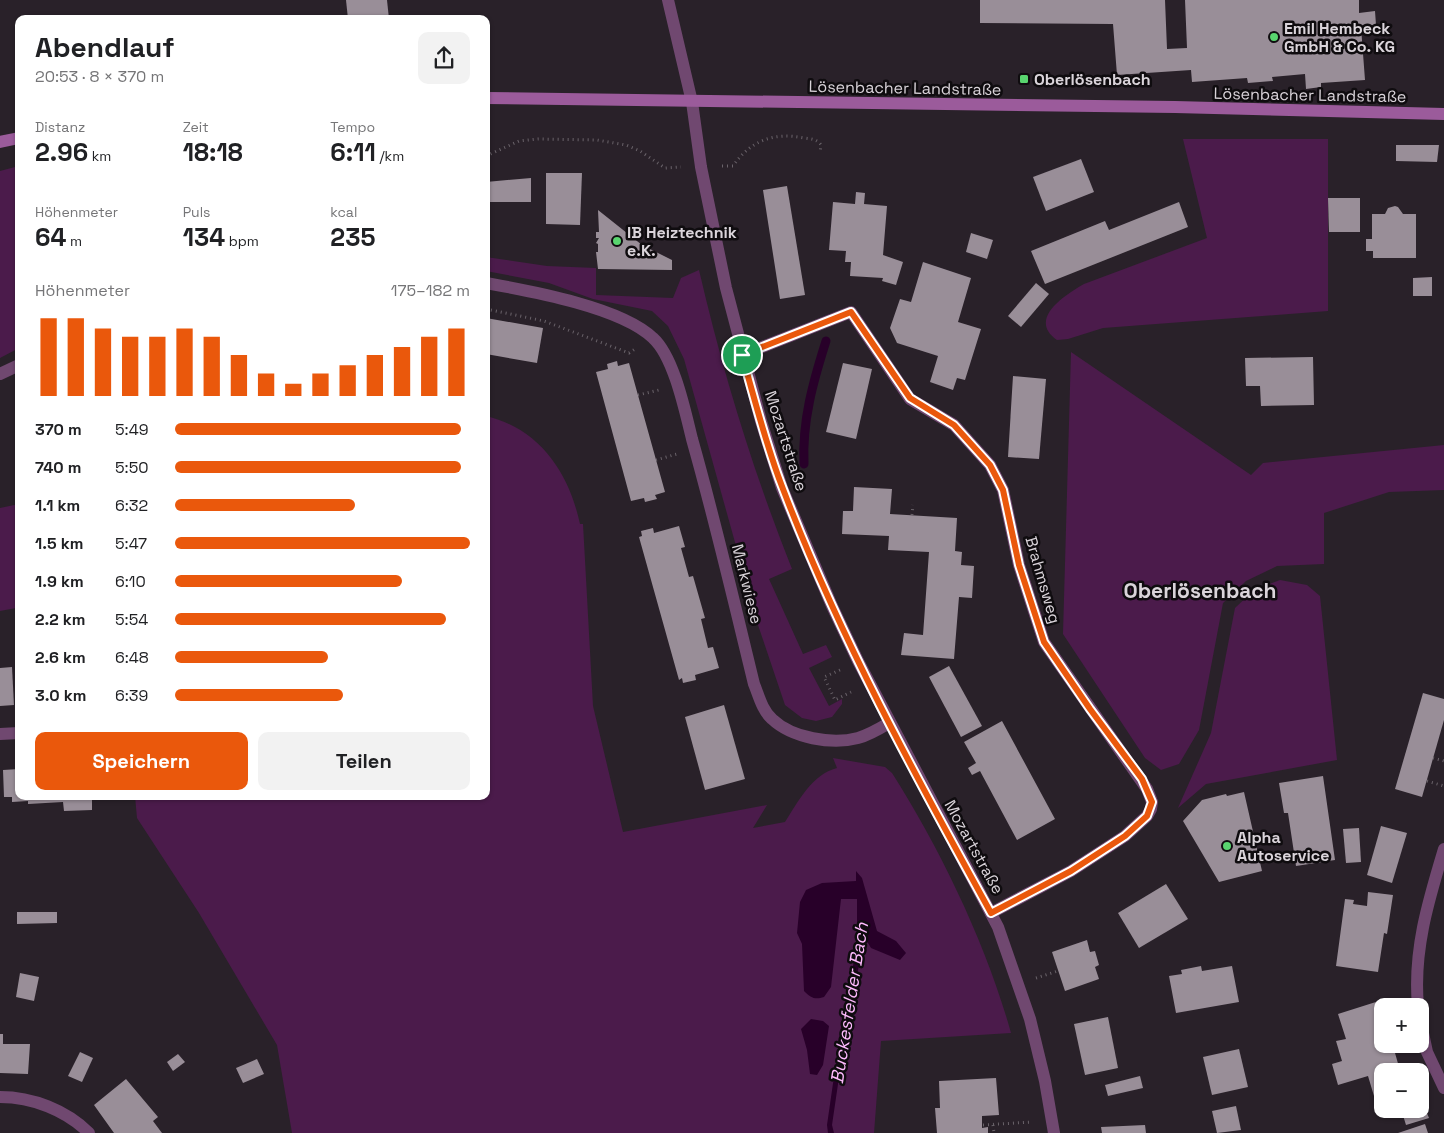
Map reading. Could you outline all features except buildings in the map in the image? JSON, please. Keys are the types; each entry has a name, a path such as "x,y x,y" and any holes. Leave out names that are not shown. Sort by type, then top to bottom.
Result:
{"main road":[{"name":"Lösenbacher Landstraße","path":"490,98 1175,107 1444,114"},
{"path":"0,142 15,139"}],"street":[{"name":"Mozartstraße","path":"668,0 692,102 701,167 742,355 782,488 832,606 858,661 889,723 991,913 1004,943 1030,1019 1042,1065 1053,1127"},
{"name":"Markwiese","path":"490,284 546,294 606,312 631,322 653,337 662,348 678,386 714,520 754,684 764,708 772,719 784,728 807,737 857,738 889,723"},
{"name":"Brahmsweg","path":"742,355 851,312 910,398 954,425 990,465 1003,490 1019,565 1044,642 1147,790 1152,802 1147,816 1125,836 1071,871 991,913"},
{"path":"0,374 15,367"},
{"path":"0,734 15,734"},
{"path":"1418,998 1416,972 1421,931 1444,849"},
{"path":"1427,1053 1444,1088"},
{"path":"0,1097 30,1100 45,1105 89,1133"}],"path":[{"path":"490,154 519,141 538,139 597,140 626,145 646,155 665,168 733,166 754,144 778,135 816,140 821,145 820,153"},
{"path":"490,310 544,321 629,353 653,337"},
{"path":"912,515 913,505"},
{"path":"858,661 824,677 834,700 870,684"},
{"path":"1433,758 1444,761"},
{"path":"1427,781 1444,786"},
{"path":"1038,977 1058,971"},
{"path":"983,1125 1053,1127"},
{"path":"993,1125 994,1133"}],"shaded area":[{"path":"1183,139 1328,139 1328,311 1103,328 1068,339 1057,340 1049,332 1046,324 1047,316 1052,308 1068,294 1084,284 1207,238"},
{"path":"15,167 15,350 0,358 0,171"},
{"path":"490,258 547,266 596,268 596,295 673,298 681,278 699,270 718,346 740,421 764,495 792,569 769,579 803,654 826,645 832,657 809,668 829,706 842,699 842,704 832,717 816,721 802,718 785,705 758,625 684,359 668,326 652,311 593,299 549,283 490,272"},
{"path":"1071,352 1251,475 1263,463 1444,445 1444,490 1389,492 1324,513 1324,564 1277,566 1246,581 1223,603 1199,730 1179,764 1161,770 1145,758 1063,634"},
{"path":"490,417 505,422 537,442 560,471 575,505 580,524 583,524 593,706 623,832 767,805 753,828 785,822 813,782 828,771 837,768 833,758 885,767 892,773 928,834 961,899 989,966 1011,1033 881,1041 874,1133 292,1133 277,1045 199,913 137,818 135,800 490,800"},
{"path":"15,505 15,608 0,611 0,508"},
{"path":"1280,580 1307,585 1320,596 1337,760 1206,784 1178,808 1211,733 1235,608 1254,590"}],"water":[{"path":"856,871 862,878 877,931 896,941 906,953 900,960 871,948 865,938 848,1016 832,1125 834,1133 828,1133 827,1125 843,1014 854,961 857,935 857,899 841,899 831,987 824,997 818,998 811,997 804,991 802,944 797,933 800,902 806,890 822,883 856,881"},
{"path":"811,1019 823,1021 829,1026 823,1065 817,1075 810,1074 807,1050 801,1029"}],"waterway":[{"name":"Buckesfelder Bach","path":"804,464 805,432 809,402 826,341"}],"place":[{"name":"Emil Hembeck GmbH & Co. KG","path":"1274,37"},
{"name":"Oberlösenbach","path":"1024,79"},
{"name":"IB Heiztechnik e.K.","path":"617,241"},
{"name":"Alpha Autoservice","path":"1227,846"}],"district":[{"name":"Oberlösenbach","path":"1200,590"}],"route":[{"path":"851,312 910,398 928,411 954,425 990,465 1003,490 1019,565 1044,642 1090,709 1142,779 1152,802 1147,816 1125,836 1071,871 991,913 889,723 832,606 782,488 742,355 851,312"}]}
